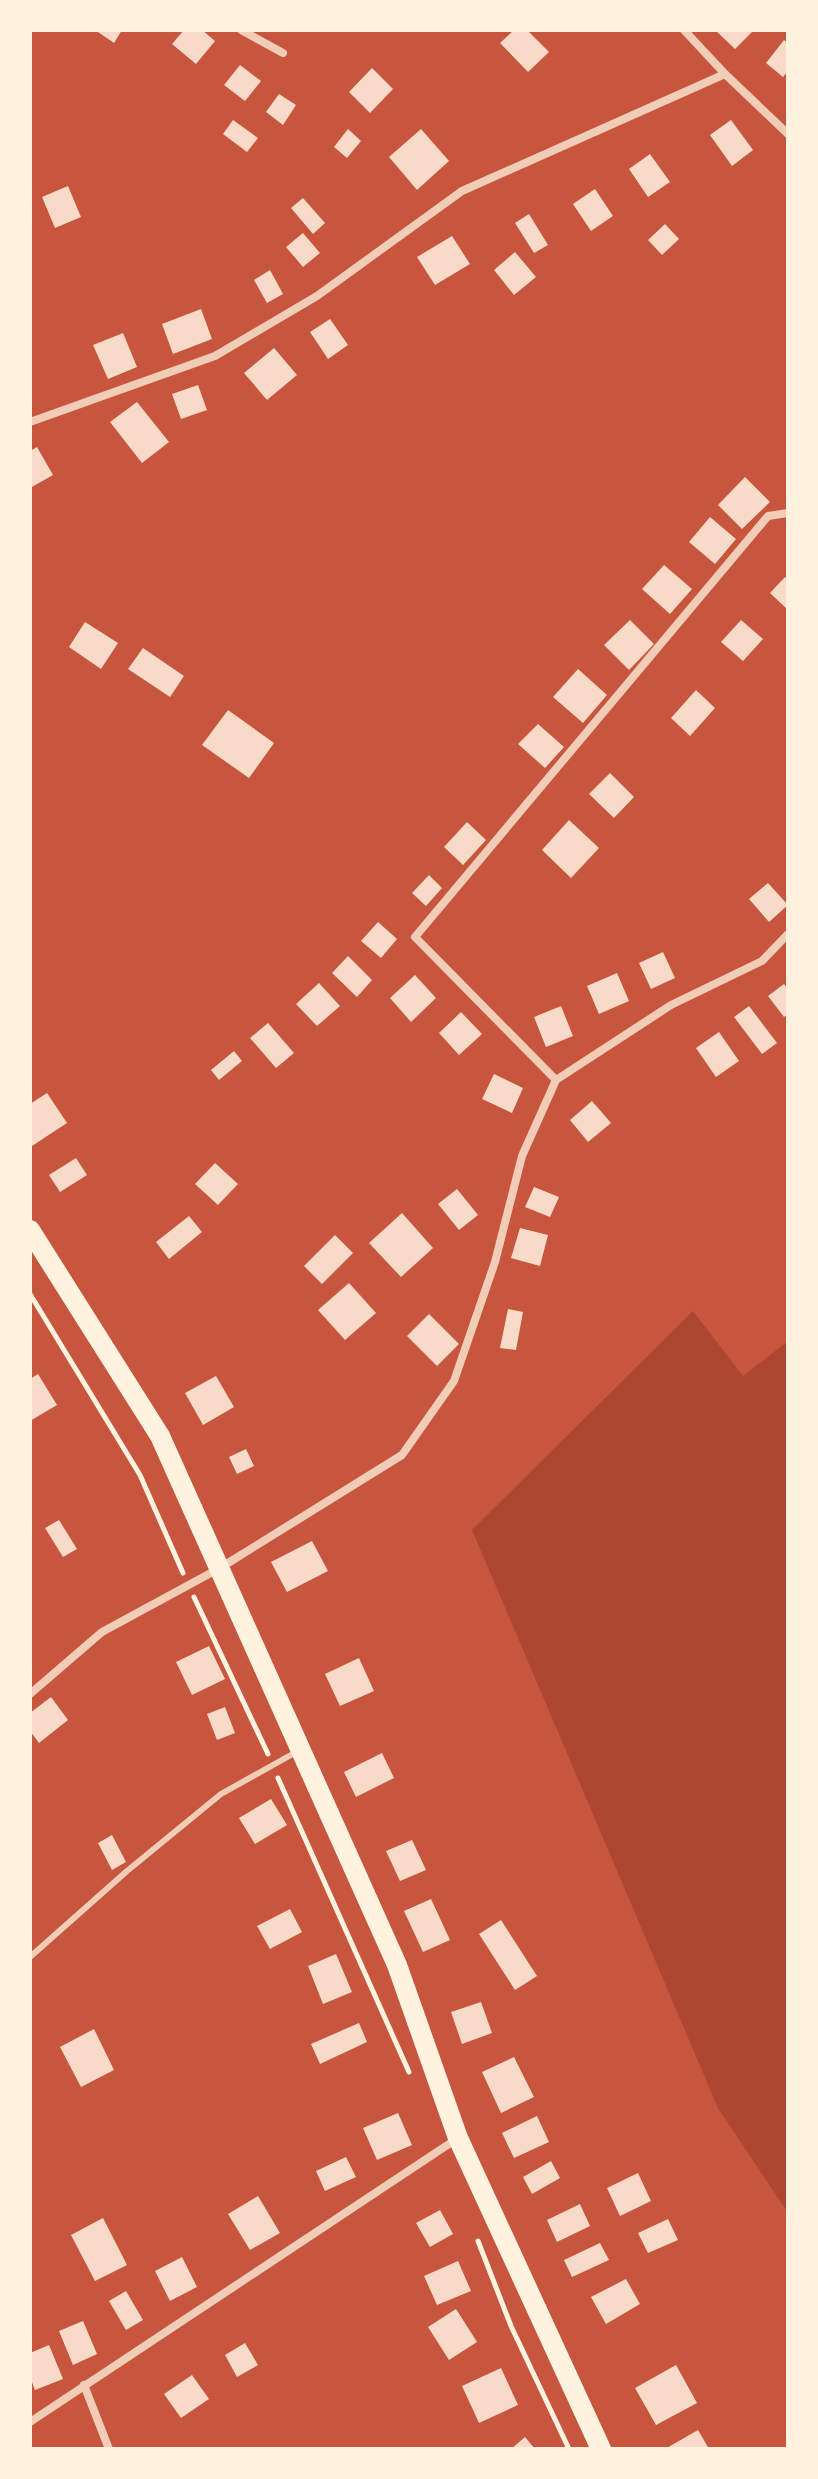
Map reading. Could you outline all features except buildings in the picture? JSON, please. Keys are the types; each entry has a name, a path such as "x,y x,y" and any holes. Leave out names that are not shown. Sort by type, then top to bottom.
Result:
{"main road":[{"path":"30,1230 160,1436 397,1965 458,2138 601,2449"}],"street":[{"path":"241,30 283,53"},
{"path":"684,30 788,134"},
{"path":"30,422 215,356 317,296 462,191 725,74"},
{"path":"556,1080 415,937 768,516 788,513"},
{"path":"30,1694 102,1632 220,1568 402,1455 454,1381 495,1262 522,1156 556,1080 671,1005 762,961 788,934"},
{"path":"30,2422 458,2138"},
{"path":"84,2385 109,2449"}],"lane":[{"path":"30,1957 127,1871 221,1794 301,1749"}],"path":[{"path":"30,1294 140,1475 411,2077"},
{"path":"477,2237 511,2326 569,2449"}],"shaded area":[{"path":"693,1311 743,1376 788,1341 788,2213 718,2108 472,1530"}]}
